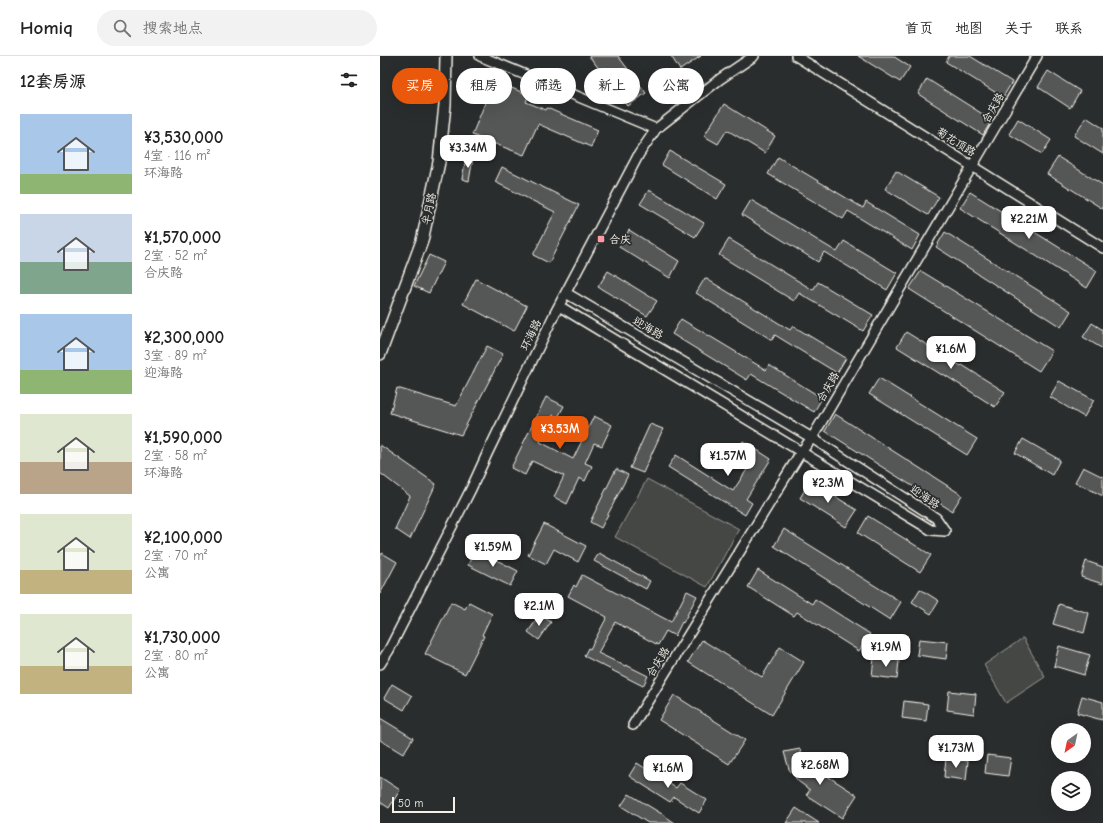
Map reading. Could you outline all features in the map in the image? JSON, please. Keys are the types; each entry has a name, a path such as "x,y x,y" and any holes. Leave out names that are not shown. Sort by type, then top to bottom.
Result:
{"main road":[{"name":"半月路","path":"380,354 422,241 439,162 445,105 446,56"}],"street":[{"path":"480,56 656,129"},
{"name":"环海路","path":"380,664 389,650 471,489 559,306 639,154 656,129 720,79 754,56"},
{"name":"菊花顶路","path":"796,56 1103,248"},
{"name":"合庆路","path":"632,726 801,452 812,438 1037,56"},
{"name":"迎海路","path":"559,306 931,530 945,531 936,518 812,438 566,293"}],"shaded area":[{"path":"647,479 739,529 707,587 615,537"},
{"path":"1023,638 1045,677 1006,703 984,665"}],"building":[{"path":"589,56 618,56 627,68 598,68"},
{"path":"671,56 701,56 683,68 679,68"},
{"path":"858,56 893,56 910,67 900,82"},
{"path":"949,56 970,56 1012,82 1003,97 946,62"},
{"path":"1048,71 1080,91 1070,108 1038,87"},
{"path":"927,79 992,120 983,135 918,94"},
{"path":"640,85 646,93 640,97"},
{"path":"512,88 520,91 520,104 531,104 546,110 547,108 598,130 591,147 538,124 524,155 472,135 485,104 512,104"},
{"path":"724,104 775,136 765,153 727,130 718,144 704,136"},
{"path":"1086,117 1103,128 1103,154 1074,136"},
{"path":"1018,119 1051,140 1042,154 1009,134"},
{"path":"670,151 726,184 717,199 662,165"},
{"path":"466,157 473,158 469,181 462,179"},
{"path":"778,157 863,208 866,202 920,235 912,250 848,211 843,219 768,174"},
{"path":"1058,157 1103,185 1103,209 1047,174"},
{"path":"502,167 579,205 549,263 533,255 555,212 495,182"},
{"path":"896,171 939,197 928,215 885,189"},
{"path":"649,190 704,223 695,237 640,204"},
{"path":"970,192 1097,271 1087,288 960,208"},
{"path":"751,200 837,252 844,241 897,273 887,290 824,252 818,262 742,215"},
{"path":"629,230 679,261 670,278 619,247"},
{"path":"945,232 1071,311 1061,327 936,247"},
{"path":"729,239 813,290 818,282 873,315 863,331 799,293 794,301 719,255"},
{"path":"429,255 444,262 429,293 414,286"},
{"path":"608,271 657,301 647,316 598,287"},
{"path":"921,271 1052,351 1039,371 909,289"},
{"path":"705,278 790,330 793,326 846,358 837,373 775,335 772,340 696,293"},
{"path":"476,279 527,306 514,331 463,304"},
{"path":"681,319 766,370 769,365 822,398 814,412 751,374 747,380 672,334"},
{"path":"1092,323 1103,330 1103,349 1083,337"},
{"path":"906,332 1005,392 995,407 897,347"},
{"path":"487,346 503,354 461,435 390,413 397,388 456,406"},
{"path":"879,378 977,439 967,455 869,394"},
{"path":"1059,381 1094,400 1084,417 1050,397"},
{"path":"546,397 564,406 558,417 553,415 540,442 573,459 594,416 612,425 602,446 594,443 585,463 592,466 585,481 579,478 567,504 554,497 564,476 532,461 525,475 511,468"},
{"path":"835,414 962,495 952,511 825,431"},
{"path":"650,424 663,429 643,473 630,468"},
{"path":"1023,439 1060,460 1052,475 1015,453"},
{"path":"743,441 771,459 746,499 752,503 745,515 668,467 676,455 733,491 748,468 732,459"},
{"path":"380,445 436,484 410,539 395,529 410,496 380,473"},
{"path":"1083,467 1103,477 1103,496 1075,482"},
{"path":"616,469 628,475 601,528 590,522"},
{"path":"810,481 857,510 846,527 800,498"},
{"path":"868,516 931,555 920,572 858,533"},
{"path":"544,524 586,546 578,562 554,549 546,564 528,555"},
{"path":"784,529 901,602 890,620 774,546"},
{"path":"475,549 518,571 510,586 468,565"},
{"path":"382,553 397,562 380,594 380,558"},
{"path":"599,553 650,581 646,589 594,561"},
{"path":"1086,561 1103,567 1103,584 1081,577"},
{"path":"758,570 812,604 815,599 870,634 859,651 797,612 794,616 748,587"},
{"path":"582,575 671,622 687,591 697,596 675,636 666,631 658,645 615,622 598,653 648,676 643,686 584,656 588,648 590,649 607,617 568,596 574,585 576,587"},
{"path":"920,589 939,601 931,614 912,602"},
{"path":"451,602 465,609 469,602 492,614 482,635 484,636 465,674 425,654"},
{"path":"1059,604 1089,613 1084,633 1053,624"},
{"path":"540,615 551,622 539,640 528,632"},
{"path":"919,639 948,642 946,659 917,655"},
{"path":"702,640 762,677 780,647 804,662 772,715 688,662"},
{"path":"1059,646 1090,655 1084,675 1054,666"},
{"path":"874,658 899,661 897,679 872,676"},
{"path":"392,684 412,696 404,710 384,698"},
{"path":"949,691 976,694 974,714 947,710"},
{"path":"674,695 745,740 729,764 659,720"},
{"path":"1082,696 1103,702 1102,720 1077,713"},
{"path":"904,701 928,704 926,721 902,718"},
{"path":"380,718 413,738 403,754 380,740"},
{"path":"800,749 803,760 810,771 818,776 821,772 857,795 842,818 806,795 810,790 798,781 789,769 784,752"},
{"path":"987,755 1011,758 1008,776 985,773"},
{"path":"946,758 968,761 966,780 944,777"},
{"path":"637,763 676,788 680,783 707,800 699,813 674,797 670,802 629,776"},
{"path":"380,777 400,790 389,808 380,802"},
{"path":"629,794 675,823 648,823 621,806"},
{"path":"796,808 819,823 786,823"}],"place":[{"name":"合庆","path":"601,239"}]}
